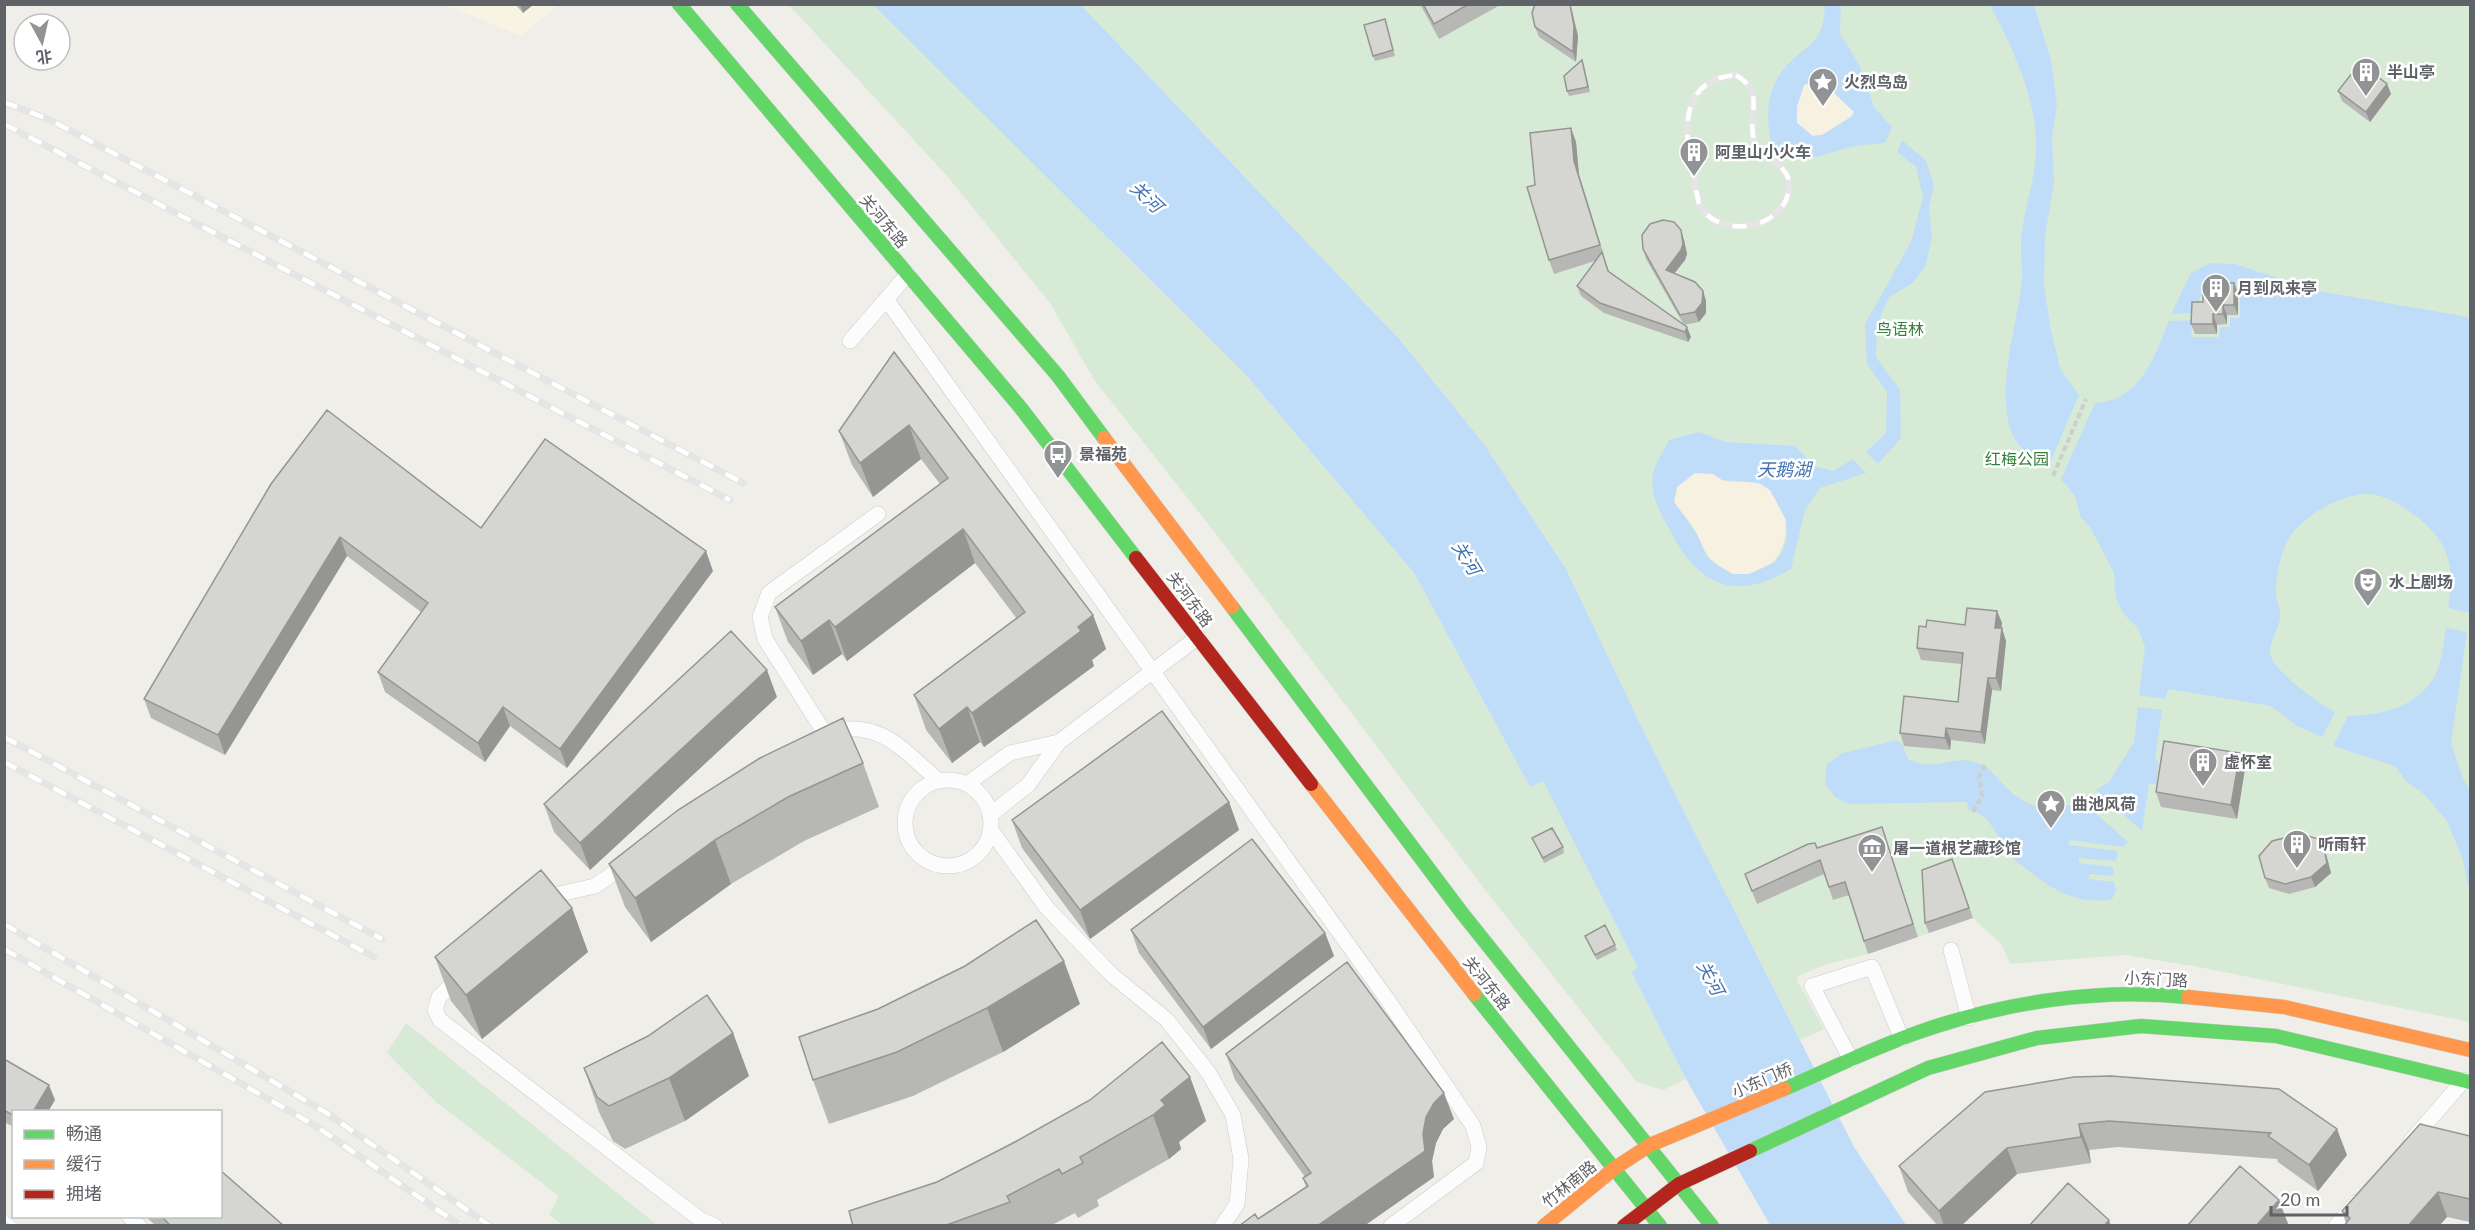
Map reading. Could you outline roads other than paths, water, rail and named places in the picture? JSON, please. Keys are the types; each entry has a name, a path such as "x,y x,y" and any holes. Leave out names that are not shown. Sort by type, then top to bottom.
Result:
{"main road":[{"name":"关河东路","path":"679,4 1020,407 1430,939 1660,1226"},
{"name":"关河东路","path":"737,4 1058,376 1462,913 1650,1145 1712,1226"},
{"name":"小东门路","path":"1848,1061 1902,1039 2028,1002 2140,992 2284,1007 2470,1050"},
{"path":"1624,1226 1679,1184 1928,1068 2037,1038 2140,1026 2276,1036 2468,1081"},
{"name":"小东门桥","path":"1650,1145 1848,1061"},
{"path":"1615,1168 1650,1145"},
{"name":"竹林南路","path":"1544,1226 1615,1168"}],"lane":[{"path":"850,341 908,274"},
{"path":"886,300 1387,999 1473,1126 1479,1147 1476,1163 1391,1226"},
{"path":"878,514 769,593 760,617 765,639 818,733 850,727 881,733 938,780"},
{"path":"1198,637 1059,742 1028,785 990,822 986,842 978,853 967,861 954,865 933,863 915,851 907,838 904,824 906,809 913,796 924,786 938,780 953,780 967,784 978,792 990,822 1047,908 1112,975 1167,1020 1208,1072 1233,1115 1241,1159 1237,1204 1221,1226"},
{"path":"967,784 1010,753 1059,742"},
{"path":"528,911 544,896 595,886 642,853"},
{"path":"1951,950 1969,1018"},
{"path":"472,966 439,997 435,1010 440,1020 701,1220 715,1226"},
{"path":"1848,1061 1812,986 1872,967 1902,1039"},
{"path":"2404,1149 2468,1081"},
{"path":"2336,1226 2366,1191"}],"water":[{"name":"关河","path":"873,5 1081,5 1401,341 1484,444 1566,569 1649,742 1854,1147 1906,1225 1770,1225 1686,1079 1631,972 1638,968 1543,781 1530,787 1414,573 1246,375"},
{"path":"1825,5 1841,5 1840,34 1859,64 1874,107 1892,127 1885,143 1859,145 1813,157 1794,156 1771,143 1768,120 1770,99 1783,70 1820,33","holes":["1817,80 1827,86 1854,112 1851,117 1822,135 1813,136 1797,123 1797,106 1804,85"]},
{"path":"1990,5 2034,5 2051,60 2057,104 2052,137 2054,182 2045,236 2044,284 2051,331 2060,368 2079,395 2049,465 2019,445 2011,430 2007,412 2007,369 2021,290 2021,238 2036,150 2032,112 2022,74"},
{"path":"1902,140 1926,161 1934,185 1929,209 1932,236 1926,265 1913,283 1889,297 1877,325 1876,357 1900,390 1901,438 1878,464 1866,452 1886,433 1887,392 1867,364 1865,324 1911,242 1923,197 1916,167 1897,152"},
{"path":"2210,263 2235,264 2318,291 2468,317 2470,327 2470,613 2448,608 2451,578 2445,550 2422,521 2400,505 2376,495 2356,495 2334,502 2303,522 2289,538 2281,558 2276,588 2280,617 2270,652 2272,659 2286,676 2307,694 2335,712 2322,737 2297,726 2271,706 2168,689 2165,699 2139,695 2145,647 2138,628 2124,614 2116,599 2114,573 2090,527 2080,516 2075,496 2061,479 2095,403 2111,400 2124,394 2135,385 2144,375 2158,349 2169,321 2191,320 2192,337 2219,337 2220,327 2230,327 2230,318 2240,318 2240,288 2213,288 2212,296 2200,296 2200,305 2191,305 2191,313 2171,314 2191,273"},
{"name":"天鹅湖","path":"1699,432 1726,442 1795,446 1814,466 1833,471 1853,459 1866,473 1820,488 1805,510 1791,569 1751,585 1734,586 1705,575 1692,563 1679,547 1659,508 1654,496 1653,474 1669,440","holes":["1695,473 1713,474 1722,480 1759,483 1770,490 1786,520 1787,537 1783,551 1775,562 1749,574 1733,574 1706,556 1697,534 1674,502 1677,487"]},
{"path":"2446,628 2467,632 2451,743 2463,779 2470,791 2470,895 2463,860 2447,821 2424,794 2406,781 2395,766 2333,746 2348,716 2394,709 2414,699 2423,691 2438,670"},
{"path":"2138,707 2162,710 2155,760 2159,762 2156,784 2149,784 2142,831 2096,790 2109,782 2134,742"},
{"path":"1897,740 1902,744 1908,759 1918,763 1935,764 1966,760 1980,764 1991,771 2021,800 2039,807 2059,807 2082,801 2128,842 2123,847 2069,840 2069,845 2118,851 2116,861 2079,858 2079,863 2113,867 2114,876 2090,874 2088,879 2114,882 2116,891 2112,899 2087,900 2065,894 2044,882 2007,852 1992,826 1982,815 1968,809 1967,802 1848,804 1835,797 1825,784 1827,764 1843,753"}],"railway":[{"path":"1736,75 1745,82 1753,97 1752,131 1757,148 1780,166 1788,178 1789,186 1786,201 1777,213 1765,221 1735,226 1721,223 1708,216 1699,204 1688,145 1688,124 1691,106 1699,91 1714,80 1736,75"},
{"path":"4,102 50,120 743,483"},
{"path":"4,124 730,500"},
{"path":"4,737 382,939"},
{"path":"4,762 374,957"},
{"path":"4,924 325,1112 490,1226"},
{"path":"4,949 314,1125 461,1226"},
{"path":"4,1217 15,1226"}],"place":[{"name":"半山亭","path":"2366,98"},
{"name":"火烈鸟岛","path":"1823,108"},
{"name":"阿里山小火车","path":"1694,178"},
{"name":"月到风来亭","path":"2216,314"},
{"name":"景福苑","path":"1058,480"},
{"name":"水上剧场","path":"2368,608"},
{"name":"虚怀室","path":"2203,788"},
{"name":"曲池风荷","path":"2051,830"},
{"name":"听雨轩","path":"2297,870"},
{"name":"屠一道根艺藏珍馆","path":"1872,874"}],"park label":[{"name":"鸟语林","path":"1900,329"},
{"name":"红梅公园","path":"2017,459"}]}
